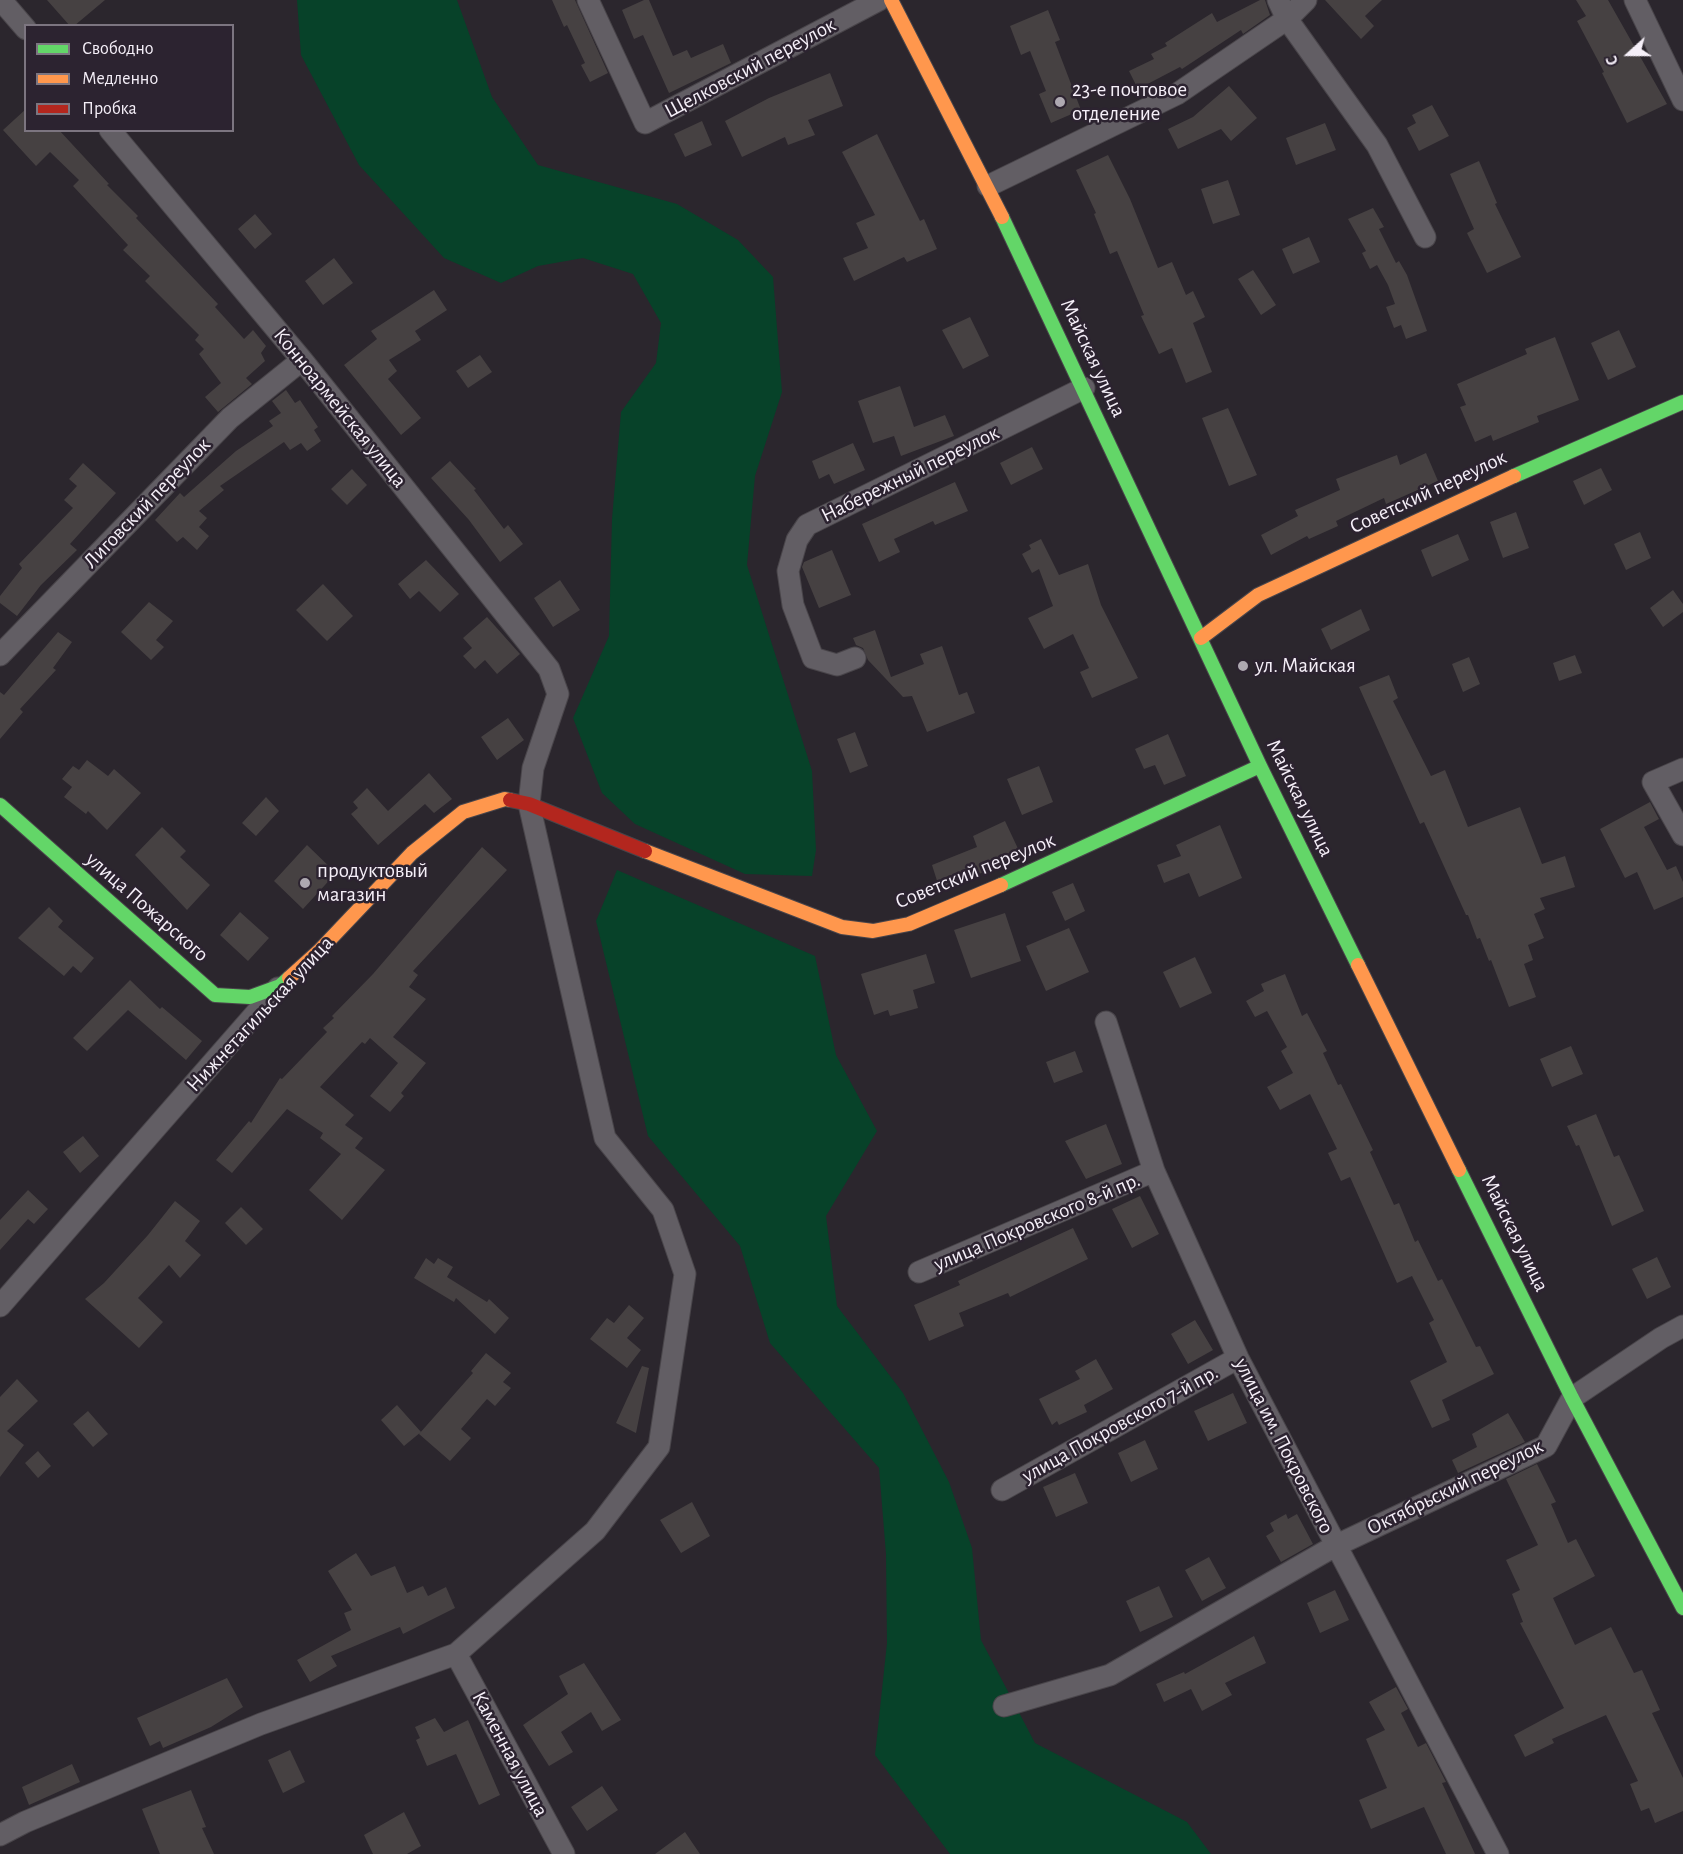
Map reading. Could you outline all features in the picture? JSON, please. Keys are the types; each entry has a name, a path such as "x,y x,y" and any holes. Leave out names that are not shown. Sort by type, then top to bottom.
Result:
{"street":[{"path":"1,0 24,27"},
{"name":"Щелковский переулок","path":"588,0 645,123 879,0"},
{"name":"Майская улица","path":"891,0 988,186 1202,638 1260,766 1572,1398 1683,1608"},
{"path":"988,186 1177,94 1283,9 1306,0"},
{"path":"1635,0 1683,99"},
{"path":"1283,9 1377,145 1425,237"},
{"name":"Конноармейская улица","path":"112,132 302,360 549,669 558,694 533,768 529,804"},
{"name":"Лиговский переулок","path":"0,656 230,418 302,360"},
{"name":"Набережный переулок","path":"855,658 837,666 813,658 793,605 788,571 797,540 807,525 1084,388"},
{"name":"Советский переулок","path":"1202,638 1258,595 1461,499 1683,402"},
{"name":"Советский переулок","path":"529,804 701,874 842,927 873,931 909,924 1042,868 1260,766"},
{"path":"1683,769 1653,782 1683,836"},
{"name":"Нижнетагильская улица","path":"0,1306 280,986 319,951 412,852 463,812 505,799 529,804"},
{"path":"0,1835 25,1821 261,1724 456,1654 595,1530 659,1447 685,1274 663,1210 605,1138 529,804"},
{"name":"улица Пожарского","path":"0,806 215,995 250,997 280,986"},
{"name":"улица им. Покровского","path":"1106,1022 1154,1172 1238,1358 1331,1548 1498,1854"},
{"name":"улица Покровского 8-й пр.","path":"919,1272 1154,1172"},
{"name":"Октябрьский переулок","path":"1004,1706 1110,1675 1331,1548 1546,1446 1572,1398 1661,1338 1683,1326"},
{"name":"улица Покровского 7-й пр.","path":"1002,1490 1238,1358"},
{"name":"Каменная улица","path":"456,1654 564,1854"}],"green space":[{"path":"297,0 457,0 492,97 538,165 677,204 738,240 773,277 782,392 755,476 747,565 812,771 816,850 812,876 745,874 635,824 602,793 573,718 609,636 612,519 621,412 656,363 661,323 633,274 583,258 538,266 501,283 444,258 359,165 301,55"},
{"path":"617,870 815,956 836,1055 877,1131 826,1216 837,1306 903,1393 949,1482 972,1548 981,1640 1035,1743 1187,1822 1211,1854 950,1854 875,1755 887,1643 886,1554 879,1468 770,1343 740,1246 648,1136 596,921"}],"building":[{"path":"47,0 105,0 76,24 68,24"},
{"path":"552,0 575,0 608,73 590,82 581,65 585,63 567,25 564,27"},
{"path":"649,0 673,56 687,50 691,58 723,44 731,63 669,93 643,35 634,39 622,10"},
{"path":"1260,0 1265,0 1270,15 1243,34 1241,30 1182,69 1180,67 1138,89 1129,71 1154,59 1151,54 1167,46 1165,43 1212,13 1217,22"},
{"path":"1325,0 1382,0 1365,16 1374,26 1361,39"},
{"path":"1576,0 1608,0 1667,104 1627,123 1577,21 1586,16"},
{"path":"1048,10 1060,40 1055,42 1081,110 1051,123 1039,94 1046,91 1030,51 1021,55 1010,26"},
{"path":"830,73 843,106 808,120 815,135 788,145 785,137 742,157 725,121 769,98"},
{"path":"1229,86 1257,118 1231,141 1221,129 1178,149 1168,129 1193,117"},
{"path":"1432,105 1449,136 1419,151 1407,128 1416,123 1412,115"},
{"path":"24,111 24,132 61,132 109,184 107,185 138,216 136,218 218,304 215,307 244,339 253,330 266,346 261,353 265,361 246,378 252,384 218,412 205,397 221,383 199,354 204,349 195,340 199,335 145,281 150,276 123,250 128,245 73,186 79,180 50,152 36,166 3,130"},
{"path":"702,121 712,145 685,157 674,134"},
{"path":"1325,123 1336,150 1296,165 1286,138"},
{"path":"877,134 920,221 924,219 937,249 907,262 904,257 854,281 843,258 868,248 856,223 875,215 842,152"},
{"path":"1108,155 1130,199 1158,268 1172,262 1186,295 1193,291 1205,317 1193,323 1212,372 1186,383 1172,348 1159,354 1141,316 1144,315 1117,251 1110,254 1094,214 1096,213 1076,170"},
{"path":"1479,161 1497,203 1495,204 1521,257 1487,273 1467,233 1474,229 1450,174"},
{"path":"1228,180 1240,215 1213,224 1201,189"},
{"path":"1373,208 1384,227 1379,229 1396,263 1399,261 1407,275 1427,331 1406,339 1401,325 1394,328 1386,307 1395,304 1388,285 1377,265 1370,269 1362,253 1366,251 1348,219"},
{"path":"255,214 272,234 255,249 238,229"},
{"path":"1309,237 1320,262 1293,274 1282,249"},
{"path":"334,258 353,283 323,305 305,281"},
{"path":"1253,270 1276,305 1261,315 1238,279"},
{"path":"434,290 447,310 415,331 421,340 389,360 397,371 388,379 421,418 401,435 344,365 377,339 371,331"},
{"path":"970,317 989,356 963,369 942,330"},
{"path":"1619,330 1636,367 1608,380 1591,343"},
{"path":"1555,337 1579,400 1537,416 1539,422 1493,441 1491,435 1475,442 1460,407 1466,405 1457,384 1527,354 1525,349"},
{"path":"480,355 492,372 468,388 456,371"},
{"path":"900,386 914,427 945,415 954,436 901,456 894,436 873,443 858,401"},
{"path":"286,390 295,403 300,400 318,427 314,430 321,441 307,451 301,443 290,450 284,442 220,486 224,490 199,511 207,518 199,527 209,536 197,550 183,537 177,542 155,520 180,493 184,497 236,451 273,426 269,421 281,413 272,401"},
{"path":"1228,408 1257,475 1229,486 1202,418"},
{"path":"853,443 865,470 834,484 829,474 819,479 812,461"},
{"path":"1032,447 1043,469 1011,485 1000,463"},
{"path":"1426,453 1438,481 1386,504 1384,498 1336,521 1338,526 1309,539 1307,536 1271,555 1261,535 1298,516 1295,510 1340,490 1336,479 1397,455 1400,465"},
{"path":"450,461 476,489 474,490 504,529 508,525 523,544 500,562 469,520 431,478"},
{"path":"83,463 116,493 70,544 77,550 41,585 17,616 0,603 0,596 22,568 19,564 73,508 64,500 77,486 69,479"},
{"path":"1601,468 1612,490 1584,505 1573,481"},
{"path":"352,469 367,485 347,505 331,489"},
{"path":"955,482 968,511 935,525 933,521 894,539 900,552 879,562 862,524"},
{"path":"1516,512 1529,548 1503,558 1490,522"},
{"path":"1640,532 1651,558 1626,570 1614,544"},
{"path":"1458,534 1469,560 1432,577 1421,550"},
{"path":"1041,539 1059,575 1088,564 1101,605 1138,678 1092,698 1080,672 1089,668 1073,634 1044,649 1028,618 1053,606 1039,569 1032,573 1022,554 1031,549 1029,545"},
{"path":"832,550 851,595 819,608 802,567 804,562"},
{"path":"426,560 459,594 440,612 419,591 410,599 398,584"},
{"path":"560,580 580,610 553,627 534,598"},
{"path":"323,584 353,616 327,641 296,610"},
{"path":"1673,590 1683,604 1683,612 1663,627 1650,608"},
{"path":"149,602 173,621 156,640 164,647 151,660 121,632"},
{"path":"1361,609 1370,630 1331,650 1321,629"},
{"path":"487,617 520,654 497,674 485,660 475,669 463,656 472,648 463,638"},
{"path":"875,630 891,677 924,664 920,654 942,646 959,695 967,692 975,713 927,732 912,696 903,697 868,660 863,648 856,645 853,638"},
{"path":"58,632 72,642 53,668 56,670 20,709 23,712 0,739 0,692 4,695"},
{"path":"1575,655 1582,673 1559,681 1553,663"},
{"path":"1469,657 1480,684 1463,692 1452,664"},
{"path":"1389,675 1398,698 1393,701 1431,776 1445,770 1468,827 1520,807 1542,864 1565,856 1575,887 1540,898 1545,909 1534,914 1544,938 1528,945 1533,960 1524,964 1536,997 1509,1007 1491,960 1489,961 1480,938 1477,939 1424,822 1420,824 1359,687"},
{"path":"508,718 524,740 497,760 481,737"},
{"path":"855,732 868,766 850,773 837,739"},
{"path":"1168,734 1186,776 1164,785 1155,765 1144,769 1135,749"},
{"path":"87,760 108,776 114,769 141,793 107,830 88,811 86,814 64,797 72,787 62,779 73,766 79,770"},
{"path":"1039,766 1053,802 1022,815 1007,779"},
{"path":"429,773 452,799 434,813 425,804 378,845 351,814 358,808 353,802 367,788 388,811"},
{"path":"266,797 279,811 256,836 242,823"},
{"path":"1650,802 1659,819 1644,827 1667,870 1676,866 1683,882 1683,897 1654,910 1637,872 1625,878 1600,829"},
{"path":"1005,821 1021,855 968,879 939,887 932,865 977,847 973,836"},
{"path":"1220,825 1242,878 1199,897 1189,873 1164,883 1157,865 1181,856 1176,845"},
{"path":"162,827 186,851 180,857 210,885 187,910 135,855"},
{"path":"307,845 336,873 303,909 274,881"},
{"path":"482,847 507,870 413,971 418,975 409,987 426,999 393,1037 426,1063 401,1093 404,1096 390,1112 370,1096 398,1063 370,1038 365,1044 362,1042 320,1087 354,1115 345,1125 363,1138 355,1148 385,1170 342,1220 309,1190 341,1154 320,1138 323,1133 287,1109 232,1173 216,1160 249,1121 251,1123 280,1078 282,1079 327,1032 323,1028 334,1018 332,1016 373,974"},
{"path":"1073,883 1085,911 1065,921 1052,892"},
{"path":"49,907 63,921 58,927 94,958 81,973 73,966 64,976 18,938"},
{"path":"240,912 269,938 248,961 220,935"},
{"path":"1005,913 1021,961 971,978 954,930"},
{"path":"1069,928 1089,972 1046,991 1026,946"},
{"path":"926,954 935,983 913,990 918,1008 890,1016 888,1010 874,1015 861,974"},
{"path":"1195,957 1212,993 1180,1008 1163,972"},
{"path":"1285,974 1302,1016 1307,1013 1327,1051 1323,1053 1373,1150 1370,1152 1394,1205 1399,1203 1415,1242 1418,1240 1438,1281 1442,1279 1476,1347 1480,1346 1494,1374 1442,1400 1450,1420 1432,1428 1410,1381 1447,1362 1429,1323 1434,1320 1412,1276 1397,1283 1350,1177 1341,1181 1328,1153 1337,1149 1310,1094 1280,1110 1267,1087 1293,1073 1281,1051 1287,1047 1267,1011 1255,1017 1246,1001 1264,991 1261,984"},
{"path":"130,980 160,1009 162,1007 202,1041 186,1060 128,1010 87,1051 73,1038"},
{"path":"1571,1046 1583,1074 1552,1087 1540,1059"},
{"path":"1075,1051 1083,1072 1054,1083 1046,1062"},
{"path":"1596,1114 1614,1157 1619,1155 1644,1211 1612,1226 1579,1145 1576,1146 1567,1126"},
{"path":"1106,1124 1122,1164 1086,1179 1065,1141"},
{"path":"83,1136 99,1156 80,1173 63,1152"},
{"path":"28,1190 48,1209 34,1224 28,1219 0,1250 0,1220"},
{"path":"1140,1196 1159,1234 1132,1248 1112,1209"},
{"path":"175,1201 200,1221 185,1241 201,1255 180,1278 169,1265 138,1298 163,1322 139,1348 85,1299 104,1283 148,1235"},
{"path":"241,1207 263,1229 246,1245 225,1223"},
{"path":"1073,1228 1088,1259 1010,1297 1008,1293 959,1313 964,1326 929,1341 914,1305 960,1285 958,1281"},
{"path":"1657,1257 1671,1287 1647,1299 1632,1269"},
{"path":"426,1258 434,1264 438,1258 453,1267 447,1277 487,1302 489,1299 509,1318 495,1334 456,1298 454,1302 414,1278"},
{"path":"629,1305 644,1318 627,1338 641,1350 627,1368 590,1339 607,1318 614,1323"},
{"path":"1195,1320 1213,1350 1188,1364 1171,1334"},
{"path":"486,1353 511,1373 503,1382 511,1388 495,1406 487,1399 461,1429 471,1438 450,1461 419,1434 473,1373 471,1371"},
{"path":"1096,1359 1113,1389 1084,1405 1087,1412 1059,1425 1057,1421 1052,1425 1039,1399 1080,1379 1075,1371"},
{"path":"642,1366 649,1368 636,1433 616,1423"},
{"path":"17,1379 38,1401 7,1431 24,1445 0,1477 0,1397"},
{"path":"1233,1393 1247,1423 1208,1441 1194,1411"},
{"path":"397,1405 421,1432 404,1446 381,1420"},
{"path":"88,1411 108,1434 93,1447 73,1424"},
{"path":"1508,1413 1525,1442 1458,1473 1452,1460 1477,1447 1472,1434"},
{"path":"1145,1440 1158,1469 1131,1482 1118,1453"},
{"path":"38,1451 51,1466 38,1478 25,1463"},
{"path":"1537,1464 1556,1502 1551,1504 1568,1543 1576,1539 1595,1576 1553,1598 1575,1645 1611,1627 1634,1673 1642,1670 1660,1710 1652,1713 1683,1778 1683,1811 1655,1823 1649,1808 1641,1811 1630,1784 1638,1781 1606,1715 1552,1739 1554,1743 1525,1757 1514,1735 1564,1708 1520,1623 1523,1622 1512,1594 1520,1590 1506,1560 1538,1545 1506,1479"},
{"path":"1075,1473 1088,1503 1056,1517 1043,1487"},
{"path":"692,1502 710,1536 681,1553 660,1520"},
{"path":"1286,1514 1288,1519 1297,1514 1313,1544 1281,1562 1266,1536 1274,1531 1270,1523"},
{"path":"356,1553 371,1576 395,1566 407,1593 423,1586 428,1596 446,1587 455,1608 403,1634 400,1627 331,1656 337,1666 310,1682 297,1660 351,1630 344,1613 352,1610 328,1571"},
{"path":"1209,1557 1226,1588 1202,1601 1185,1570"},
{"path":"1159,1586 1173,1617 1140,1632 1126,1601"},
{"path":"1335,1590 1349,1620 1320,1633 1307,1603"},
{"path":"1254,1636 1266,1663 1225,1683 1232,1695 1202,1711 1191,1689 1164,1702 1156,1684 1184,1672 1185,1674"},
{"path":"584,1663 621,1720 602,1731 591,1712 561,1732 573,1752 549,1766 523,1725 568,1694 559,1676"},
{"path":"227,1678 243,1707 211,1727 163,1748 160,1741 150,1746 137,1718"},
{"path":"1396,1687 1408,1709 1401,1713 1418,1747 1426,1743 1446,1782 1442,1783 1475,1854 1446,1854 1424,1807 1371,1829 1359,1800 1387,1788 1366,1739 1385,1730 1369,1702"},
{"path":"435,1718 444,1732 468,1720 500,1795 479,1805 456,1754 427,1766 416,1740 420,1738 415,1727"},
{"path":"290,1750 305,1782 283,1793 268,1760"},
{"path":"72,1764 80,1782 29,1805 22,1787"},
{"path":"602,1786 618,1810 587,1831 571,1807"},
{"path":"191,1790 206,1827 202,1828 214,1854 160,1854 142,1809"},
{"path":"404,1812 421,1846 407,1854 373,1854 364,1835"},
{"path":"685,1832 700,1854 655,1854"}],"traffic: fast":[{"path":"1002,217 1260,766 1358,965"},
{"path":"1514,476 1683,402"},
{"path":"1001,885 1260,766"},
{"path":"0,805 215,995 250,997 280,986 289,978"},
{"path":"1459,1170 1572,1398 1683,1608"}],"traffic: slow":[{"path":"891,0 1002,217"},
{"path":"1201,638 1258,595 1514,476"},
{"path":"289,978 319,951 412,853 463,812 505,799 510,800"},
{"path":"645,851 842,927 873,931 909,924 1001,885"},
{"path":"1358,965 1459,1170"}],"traffic: jam":[{"path":"510,800 529,804 645,851"}],"place":[{"name":"23-е почтовое отделение","path":"1060,102"},
{"name":"ул. Майская","path":"1243,666"},
{"name":"продуктовый магазин","path":"305,883"}]}
